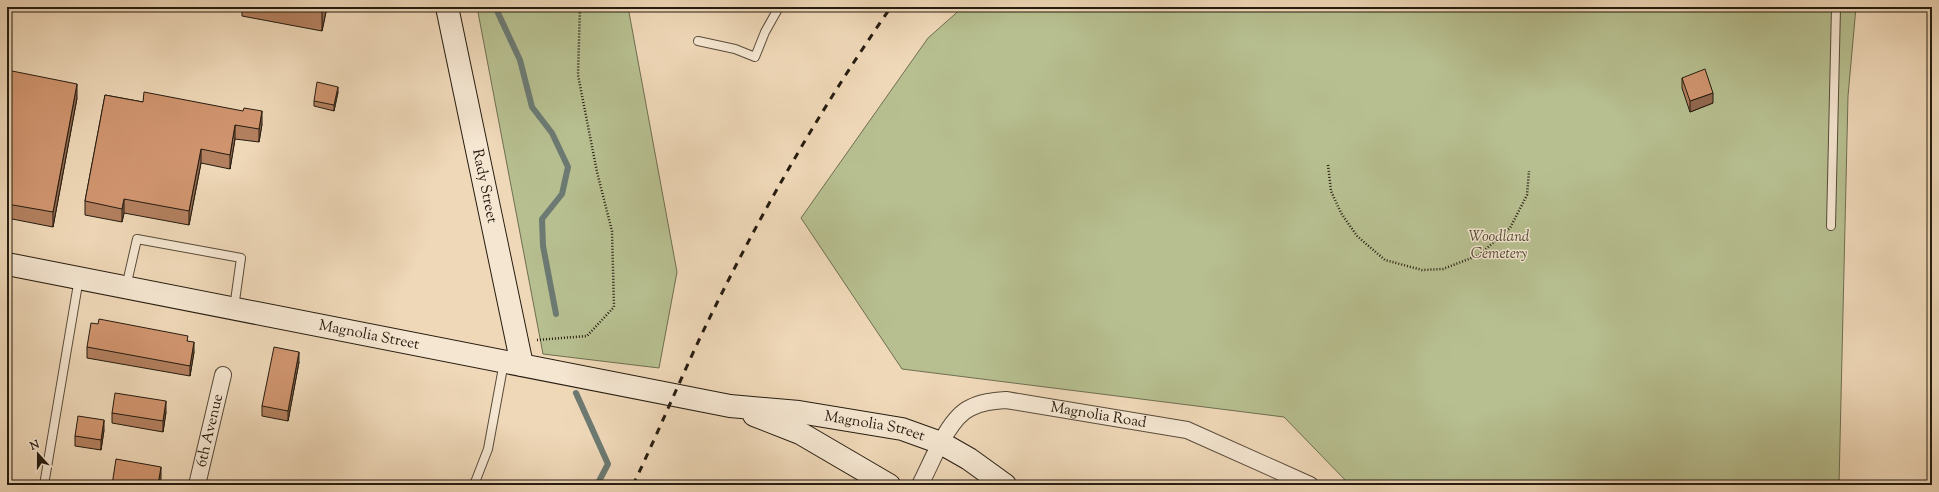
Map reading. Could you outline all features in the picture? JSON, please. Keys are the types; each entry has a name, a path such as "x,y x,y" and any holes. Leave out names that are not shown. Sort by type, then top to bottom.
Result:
{"main road":[{"name":"Rady Street","path":"447,7 517,342 513,364"},
{"name":"Magnolia Street","path":"7,264 730,406 798,412 902,429 941,444 969,459 1004,485"},
{"name":"Magnolia Street","path":"730,406 800,433 889,485"}],"street":[{"name":"6th Avenue","path":"197,485 223,375"},
{"name":"Magnolia Road","path":"920,485 954,421 969,408 986,402 1006,400 1187,430 1310,485"}],"lane":[{"path":"698,41 735,49 755,57 765,32 779,7"},
{"path":"1830,226 1836,7"},
{"path":"126,287 137,239 241,258 234,308"},
{"path":"44,485 79,278"},
{"path":"474,485 488,449 513,364"}],"path":[{"path":"517,342 587,336 614,307 612,231 597,172 578,75 580,7"},
{"path":"1328,165 1331,191 1340,213 1356,236 1385,260 1422,270 1443,269 1480,255 1510,228 1526,195 1529,171"}],"green space":[{"path":"477,7 628,7 677,272 659,368 543,354"},
{"name":"Woodland Cemetery","path":"963,7 1856,7 1848,96 1839,485 1350,485 1284,417 902,369 801,218 928,38"}],"building":[{"path":"293,7 323,7 322,12"},
{"path":"1705,69 1713,93 1690,101 1682,78"},
{"path":"7,70 77,84 53,212 7,204"},
{"path":"317,82 338,87 334,105 314,101"},
{"path":"144,92 243,111 244,108 262,111 259,129 235,125 230,155 201,149 189,211 124,199 122,209 85,201 105,95 143,102"},
{"path":"99,319 188,336 187,341 194,342 190,366 87,347 91,323 98,324"},
{"path":"274,347 299,352 288,411 262,406"},
{"path":"115,393 166,401 163,421 112,413"},
{"path":"78,416 104,420 101,440 75,436"},
{"path":"116,459 161,467 158,485 112,485"}],"waterway":[{"path":"497,7 498,13 520,60 532,107 552,133 568,167 562,194 542,219 543,246 556,314"},
{"path":"576,393 608,464 597,485"}],"railway":[{"path":"633,485 703,331 754,231 819,117 891,7"}]}
